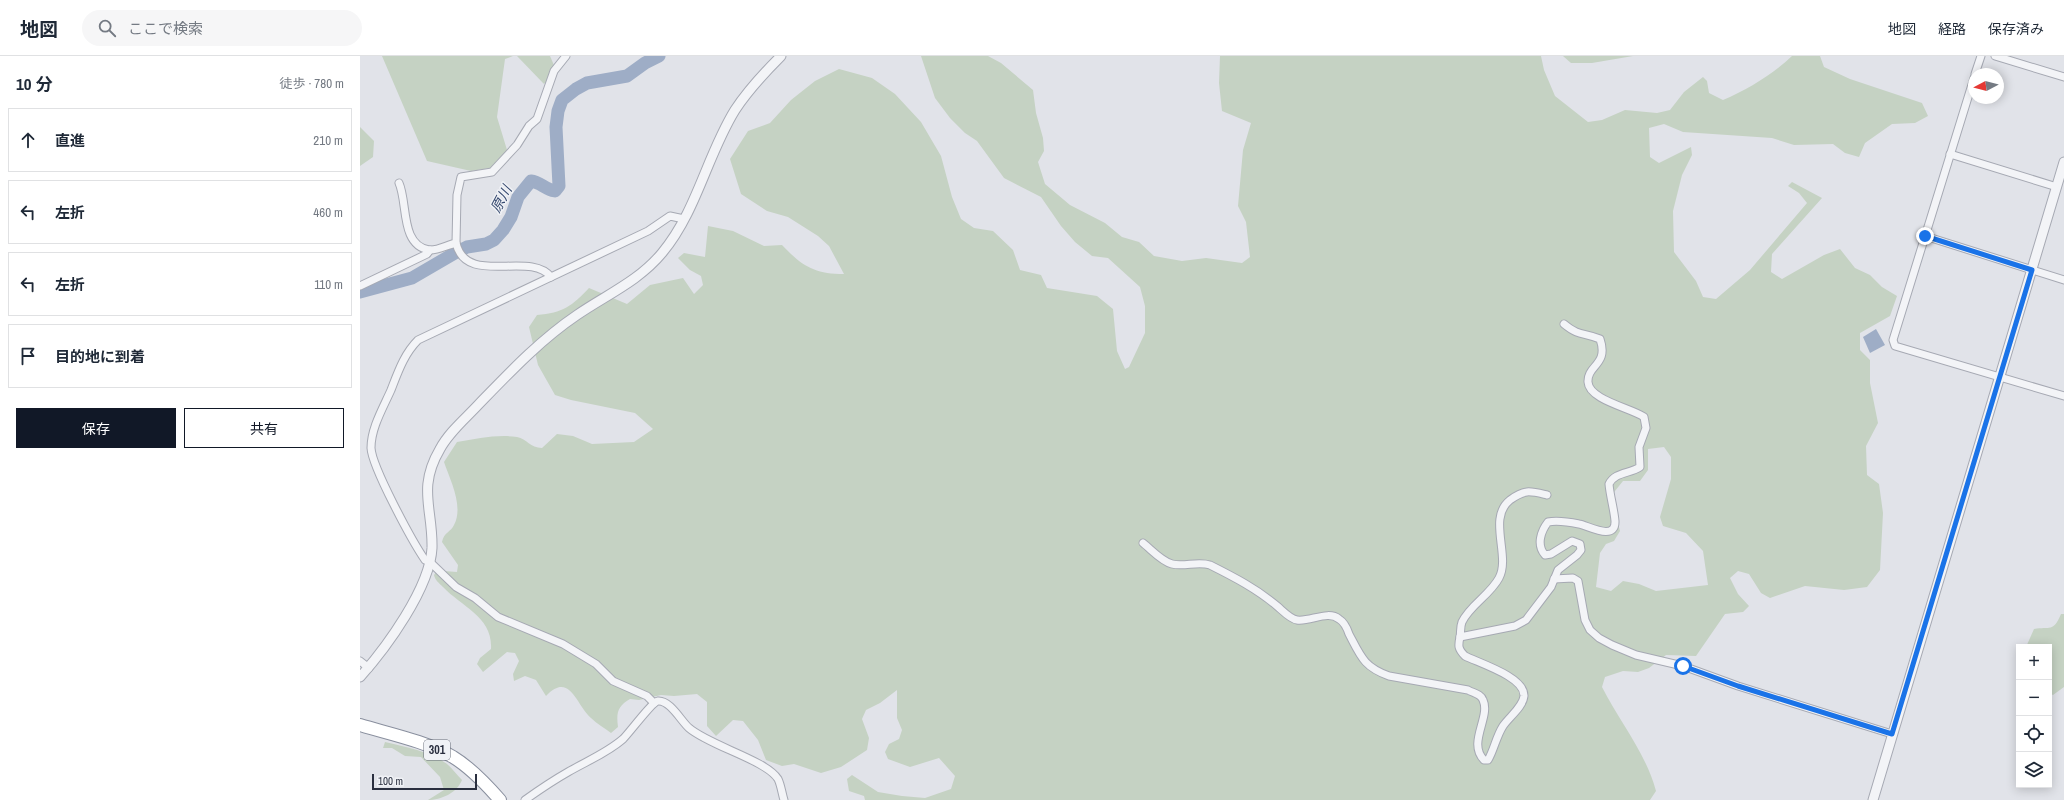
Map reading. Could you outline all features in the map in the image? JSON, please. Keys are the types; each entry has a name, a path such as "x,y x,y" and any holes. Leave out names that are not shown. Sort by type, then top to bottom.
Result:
{"highway":[{"name":"301","path":"360,725 431,747 453,757 471,770 500,800"}],"street":[{"path":"551,277 541,269 478,265 469,262 458,249 457,195 460,177 492,172 517,145 528,126 537,118 554,71 566,56"},
{"path":"360,677 368,668 414,600 424,582 432,549 427,507 428,475 441,446 482,401 556,329 628,284 649,268 667,247 684,218 715,149 735,110 760,78 781,56"},
{"path":"1977,68 1980,56"},
{"path":"1995,56 2064,77"},
{"path":"1968,97 1893,340 1895,346 2064,396"},
{"path":"1950,154 2056,187"},
{"path":"1873,800 2064,162"},
{"path":"400,183 408,230 420,247 430,250 458,249"},
{"path":"654,703 646,696 612,681 596,664 564,644 498,617 475,598 456,587 430,562 425,560 420,553 372,457 372,435 405,355 418,340 648,232 670,216 684,218"},
{"path":"1925,236 2064,280"},
{"path":"360,286 427,254 430,250"},
{"path":"1460,637 1515,626 1526,620 1551,587 1558,570 1581,550 1580,544 1572,541 1551,554 1545,555 1542,552 1540,536 1542,530 1548,522 1554,521 1580,524 1604,532 1611,529 1615,523 1609,484 1616,475 1634,471 1640,467 1640,447 1646,428 1644,418 1636,412 1602,398 1589,387 1588,380 1590,374 1602,357 1603,348 1600,339 1592,336 1580,335 1564,324"},
{"path":"1143,543 1163,560 1173,564 1201,562 1215,567 1263,594 1286,614 1297,620 1328,616 1338,618 1345,626 1361,657 1372,669 1377,672 1389,676 1468,690 1480,695 1484,701 1484,710 1478,737 1479,751 1480,757 1484,760 1488,760 1504,725 1520,706 1524,696 1515,680 1465,656 1458,645 1462,622 1470,610 1499,579 1502,573 1500,534 1501,512 1504,505 1521,492 1529,491 1547,495"},
{"path":"1554,579 1573,578 1578,581 1585,620 1590,630 1599,638 1612,645 1636,655 1683,666 1738,686 1892,734"},
{"path":"360,661 368,668"},
{"path":"525,800 566,773 612,748 637,725 654,703 664,702 698,735 746,757 773,774 778,780 784,800"}],"green space":[{"path":"382,56 513,56 505,59 497,117 507,150 490,168 471,171 427,161"},
{"path":"517,56 550,56 556,70 544,84"},
{"path":"921,56 988,56 1001,63 1033,90 1036,113 1043,138 1044,151 1038,162 1045,184 1070,205 1105,223 1122,237 1139,242 1154,256 1182,261 1206,258 1242,263 1250,257 1246,222 1238,206 1243,150 1251,123 1222,111 1219,83 1220,56 1541,56 1544,70 1555,96 1588,122 1602,120 1625,110 1657,113 1670,110 1684,92 1703,77 1707,81 1709,93 1723,100 1759,81 1792,56 1820,56 1824,67 1850,79 1922,103 1928,116 1915,123 1892,124 1865,143 1859,157 1845,153 1833,144 1794,145 1772,138 1683,132 1664,124 1649,128 1650,157 1659,163 1691,147 1692,155 1682,175 1673,211 1674,252 1696,281 1703,297 1716,299 1750,270 1807,203 1799,193 1788,186 1792,182 1822,198 1772,254 1771,272 1782,279 1824,255 1840,249 1855,268 1870,275 1882,287 1897,296 1890,316 1860,333 1860,350 1870,360 1870,383 1878,423 1866,446 1867,475 1879,484 1883,513 1880,570 1867,587 1844,590 1805,586 1770,598 1761,593 1749,574 1738,571 1730,578 1738,594 1749,606 1743,612 1725,614 1696,656 1666,655 1649,668 1638,672 1623,671 1605,677 1602,687 1639,750 1652,777 1656,791 1650,800 865,800 864,796 849,791 847,779 852,775 878,792 925,798 951,789 955,776 939,758 910,767 888,759 885,752 889,744 899,739 902,730 897,718 897,690 880,703 866,710 862,719 869,738 867,750 841,767 821,773 794,764 782,766 766,760 758,740 743,721 733,720 716,736 707,726 707,702 697,694 674,696 661,695 639,700 630,699 620,707 617,717 618,727 611,733 591,718 572,693 567,689 561,687 554,689 546,696 536,680 525,676 514,681 513,674 519,661 515,653 507,652 483,672 477,664 480,658 491,649 487,629 475,614 439,583 434,575 438,569 457,572 458,565 442,542 444,536 454,525 458,510 455,493 444,462 457,442 480,438 494,436 517,437 534,447 542,448 557,434 573,436 592,444 634,442 653,429 635,413 571,400 555,395 538,365 529,327 537,315 566,308 589,288 627,304 650,285 683,278 694,294 703,285 701,276 690,270 678,258 684,253 705,257 708,226 733,231 764,246 782,245 802,263 809,267 834,274 844,274 829,246 818,236 788,217 767,211 741,194 730,159 748,131 770,123 791,100 815,81 839,69 872,78 895,94 921,122 941,156 952,197 961,219 974,228 993,231 1013,250 1020,270 1041,275 1047,288 1097,296 1113,309 1117,351 1125,369 1129,367 1145,333 1145,306 1140,287 1108,258 1092,256 1075,242 1061,226 1041,197 1004,178 977,141 965,133 950,118 935,98","holes":["1664,447 1671,457 1671,479 1660,517 1663,526 1686,533 1703,551 1708,585 1656,591 1639,584 1623,581 1611,591 1596,587 1600,553 1606,544 1614,541 1620,531 1611,496 1623,481 1640,481 1648,470 1648,449"]},
{"path":"1563,56 1633,56 1592,63 1571,63"},
{"path":"360,127 374,141 373,157 360,166"},
{"path":"2061,614 2064,614 2064,687 2053,695 2052,644 2027,644 2034,629 2050,628 2056,624"},
{"path":"385,742 417,750 440,760 449,766 462,780 460,785 448,795 438,799 428,800 444,790 440,777 421,757 405,756 392,748 383,748"}],"water":[{"path":"1876,329 1885,345 1870,353 1863,337"}],"waterway":[{"name":"原川","path":"360,292 412,278 467,247 486,244 494,240 503,230 511,217 518,197 531,181 555,191 559,186 556,127 558,111 562,100 576,89 587,83 627,76 645,63 659,56"}],"route":[{"path":"1683,666 1738,686 1892,734 2032,270 1931,240 1925,236"}]}
